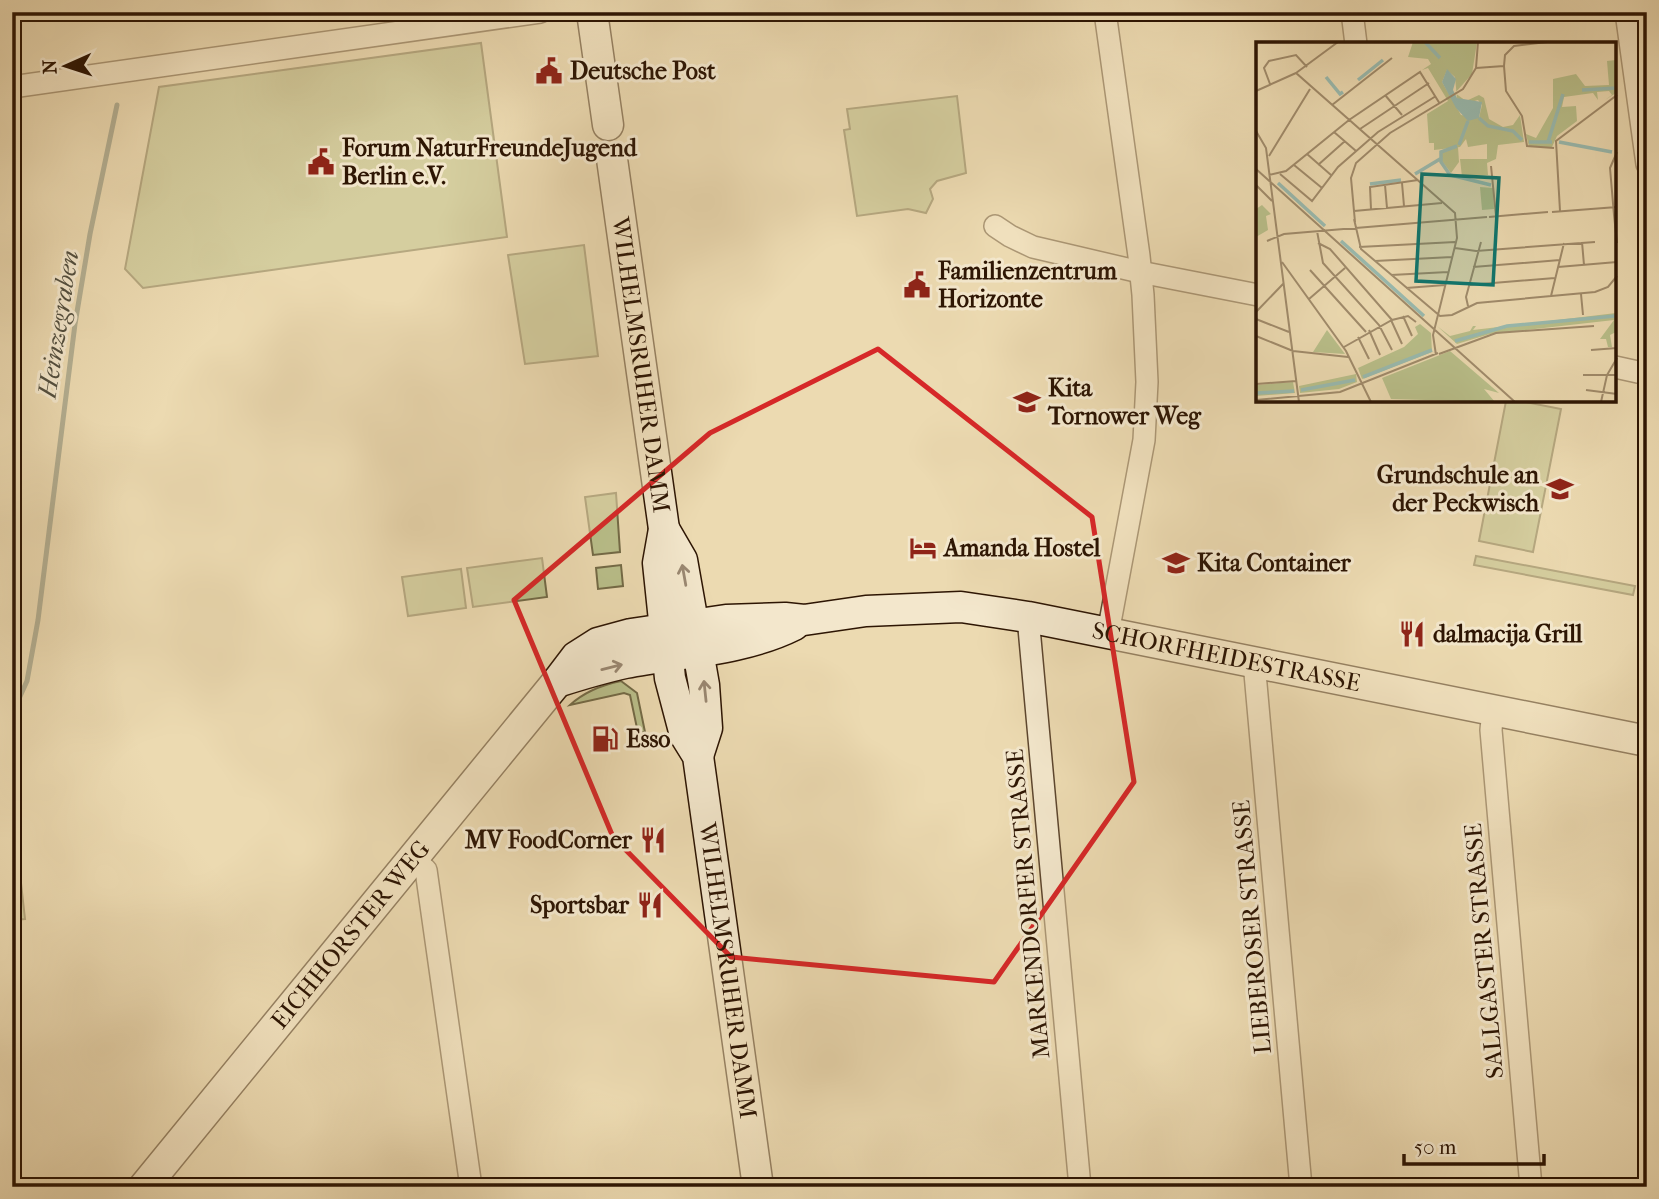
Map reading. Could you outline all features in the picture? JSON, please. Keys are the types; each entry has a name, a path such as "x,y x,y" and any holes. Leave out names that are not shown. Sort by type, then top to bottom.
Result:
{"main road":[{"path":"592,12 608,125"},
{"name":"WILHELMSRUHER DAMM","path":"612,159 664,529 682,560 681,640 704,685 707,728 698,756 758,1187"},
{"name":"SCHORFHEIDESTRASSE","path":"681,640 757,639 804,620 866,611 961,607 1028,617 1647,741"},
{"name":"EICHHORSTER WEG","path":"144,1187 576,657 598,643 631,634 681,640"}],"street":[{"path":"12,87 540,12"},
{"path":"1105,12 1140,272 1147,382 1144,440 1108,633"},
{"path":"1352,12 1356,42"},
{"path":"1626,12 1647,164"},
{"path":"995,226 1032,247 1256,295"},
{"path":"1617,367 1647,374"},
{"name":"MARKENDORFER STRASSE","path":"1028,617 1080,1187"},
{"name":"LIEBEROSER STRASSE","path":"1254,662 1301,1187"},
{"name":"SALLGASTER STRASSE","path":"1493,710 1491,730 1531,1187"},
{"path":"412,858 426,870 471,1187"}],"highlighted area":[{"path":"878,349 1092,517 1134,782 994,982 731,957 613,837 514,600 710,433"}],"green space":[{"name":"Forum NaturFreundeJugend Berlin e.V.","path":"481,43 507,237 143,288 125,269 159,87"},
{"path":"957,96 966,173 937,181 930,189 933,199 926,213 908,209 857,216 844,130 850,129 847,109"},
{"path":"584,245 598,356 525,364 508,255"},
{"path":"1506,402 1525,402 1561,409 1533,552 1479,541"},
{"path":"616,493 620,552 593,555 585,497"},
{"path":"1476,556 1635,586 1633,595 1474,565"},
{"path":"542,558 547,597 473,607 467,568"},
{"path":"621,565 623,586 598,589 596,568"},
{"path":"461,569 466,608 408,616 402,577"},
{"path":"621,681 637,693 645,732 638,733 630,695 624,693 570,705 581,696"},
{"path":"12,802 25,919 12,920"}],"waterway":[{"name":"Heinzegraben","path":"12,714 27,681 38,620 75,324 90,234 117,105"}],"place":[{"name":"Deutsche Post","path":"549,71"},
{"name":"Forum NaturFreundeJugend Berlin e.V.","path":"321,162"},
{"name":"Familienzentrum Horizonte","path":"917,285"},
{"name":"Kita Tornower Weg","path":"1027,402"},
{"name":"Grundschule an der Peckwisch","path":"1560,489"},
{"name":"Amanda Hostel","path":"923,548"},
{"name":"Kita Container","path":"1176,563"},
{"name":"dalmacija Grill","path":"1412,634"},
{"name":"Esso","path":"605,739"},
{"name":"MV FoodCorner","path":"653,840"},
{"name":"Sportsbar","path":"650,905"}]}
